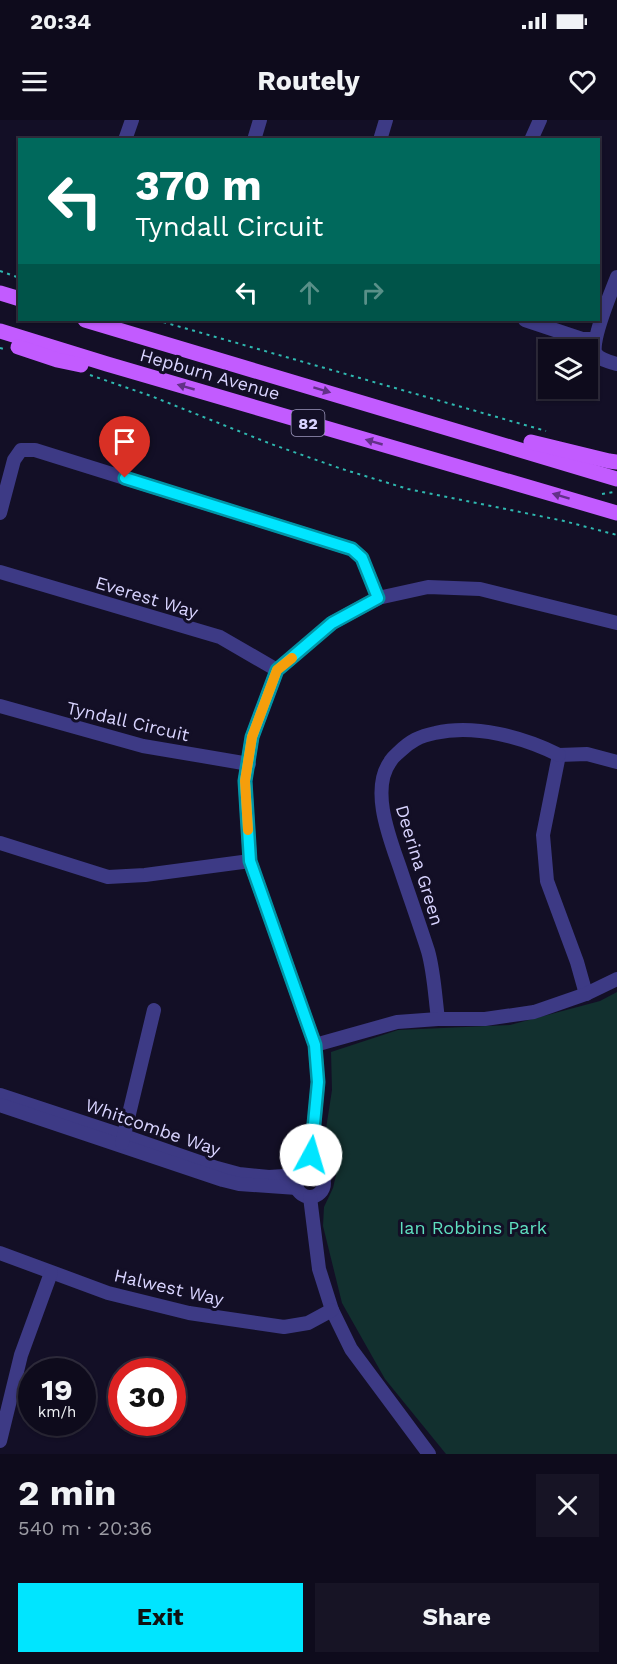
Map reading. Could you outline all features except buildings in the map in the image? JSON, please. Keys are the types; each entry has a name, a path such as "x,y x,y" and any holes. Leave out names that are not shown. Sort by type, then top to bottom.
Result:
{"main road":[{"path":"0,293 18,298"},
{"name":"Hepburn Avenue","path":"88,321 617,478"},
{"name":"Hepburn Avenue","path":"0,331 617,513"},
{"path":"5,346 91,367 107,364"},
{"path":"463,432 489,432 617,462"}],"street":[{"path":"126,138 132,120"},
{"path":"255,138 260,120"},
{"path":"381,138 386,120"},
{"path":"532,138 540,120"},
{"path":"595,339 617,277"},
{"path":"528,321 582,339"},
{"path":"598,357 617,364"},
{"path":"0,513 14,460 21,450 35,450 352,549 362,558 378,598"},
{"name":"Everest Way","path":"0,572 220,637 277,670"},
{"path":"304,1172 314,1170 322,1175 324,1183 322,1192 314,1197 300,1193 318,1082 315,1045 250,861 245,781 252,737 277,670 332,623 378,598 428,587 480,589 617,623"},
{"name":"Tyndall Circuit","path":"0,706 143,746 249,764"},
{"name":"Deerina Green","path":"438,1019 429,953 388,834 382,802 383,781 389,763 405,746 419,737 448,730 465,729 486,731 540,746 559,755"},
{"path":"586,993 547,881 543,835 559,755 587,754 617,762"},
{"path":"0,843 108,877 145,875 250,861"},
{"path":"315,1045 397,1022 485,1019 534,1012 617,979"},
{"path":"123,1141 154,1010"},
{"name":"Whitcombe Way","path":"0,1095 123,1141"},
{"name":"Whitcombe Way","path":"0,1106 239,1174 269,1177 304,1172"},
{"path":"310,1197 319,1269 332,1310 351,1349 429,1454"},
{"name":"Halwest Way","path":"0,1253 108,1293 189,1313 284,1327 308,1323 332,1310"},
{"path":"0,1441 21,1355 51,1273"}],"path":[{"path":"0,271 18,277"},
{"path":"160,321 548,432"},
{"path":"0,348 5,346"},
{"path":"84,374 151,396 271,444 408,489 617,535"},
{"path":"290,1162 297,1153 304,1172"}],"green space":[{"name":"Ian Robbins Park","path":"617,992 617,1454 446,1454 385,1379 342,1303 323,1226 324,1207 336,1175 323,1148 332,1090 331,1052 398,1030 510,1025 600,1001"}],"slow traffic":[{"path":"248,830 245,781 252,737 277,670 292,658"}],"route":[{"path":"125,478 352,549 362,558 378,598 332,623 277,670 252,737 245,781 250,861 315,1045 318,1082 311,1155"}]}
